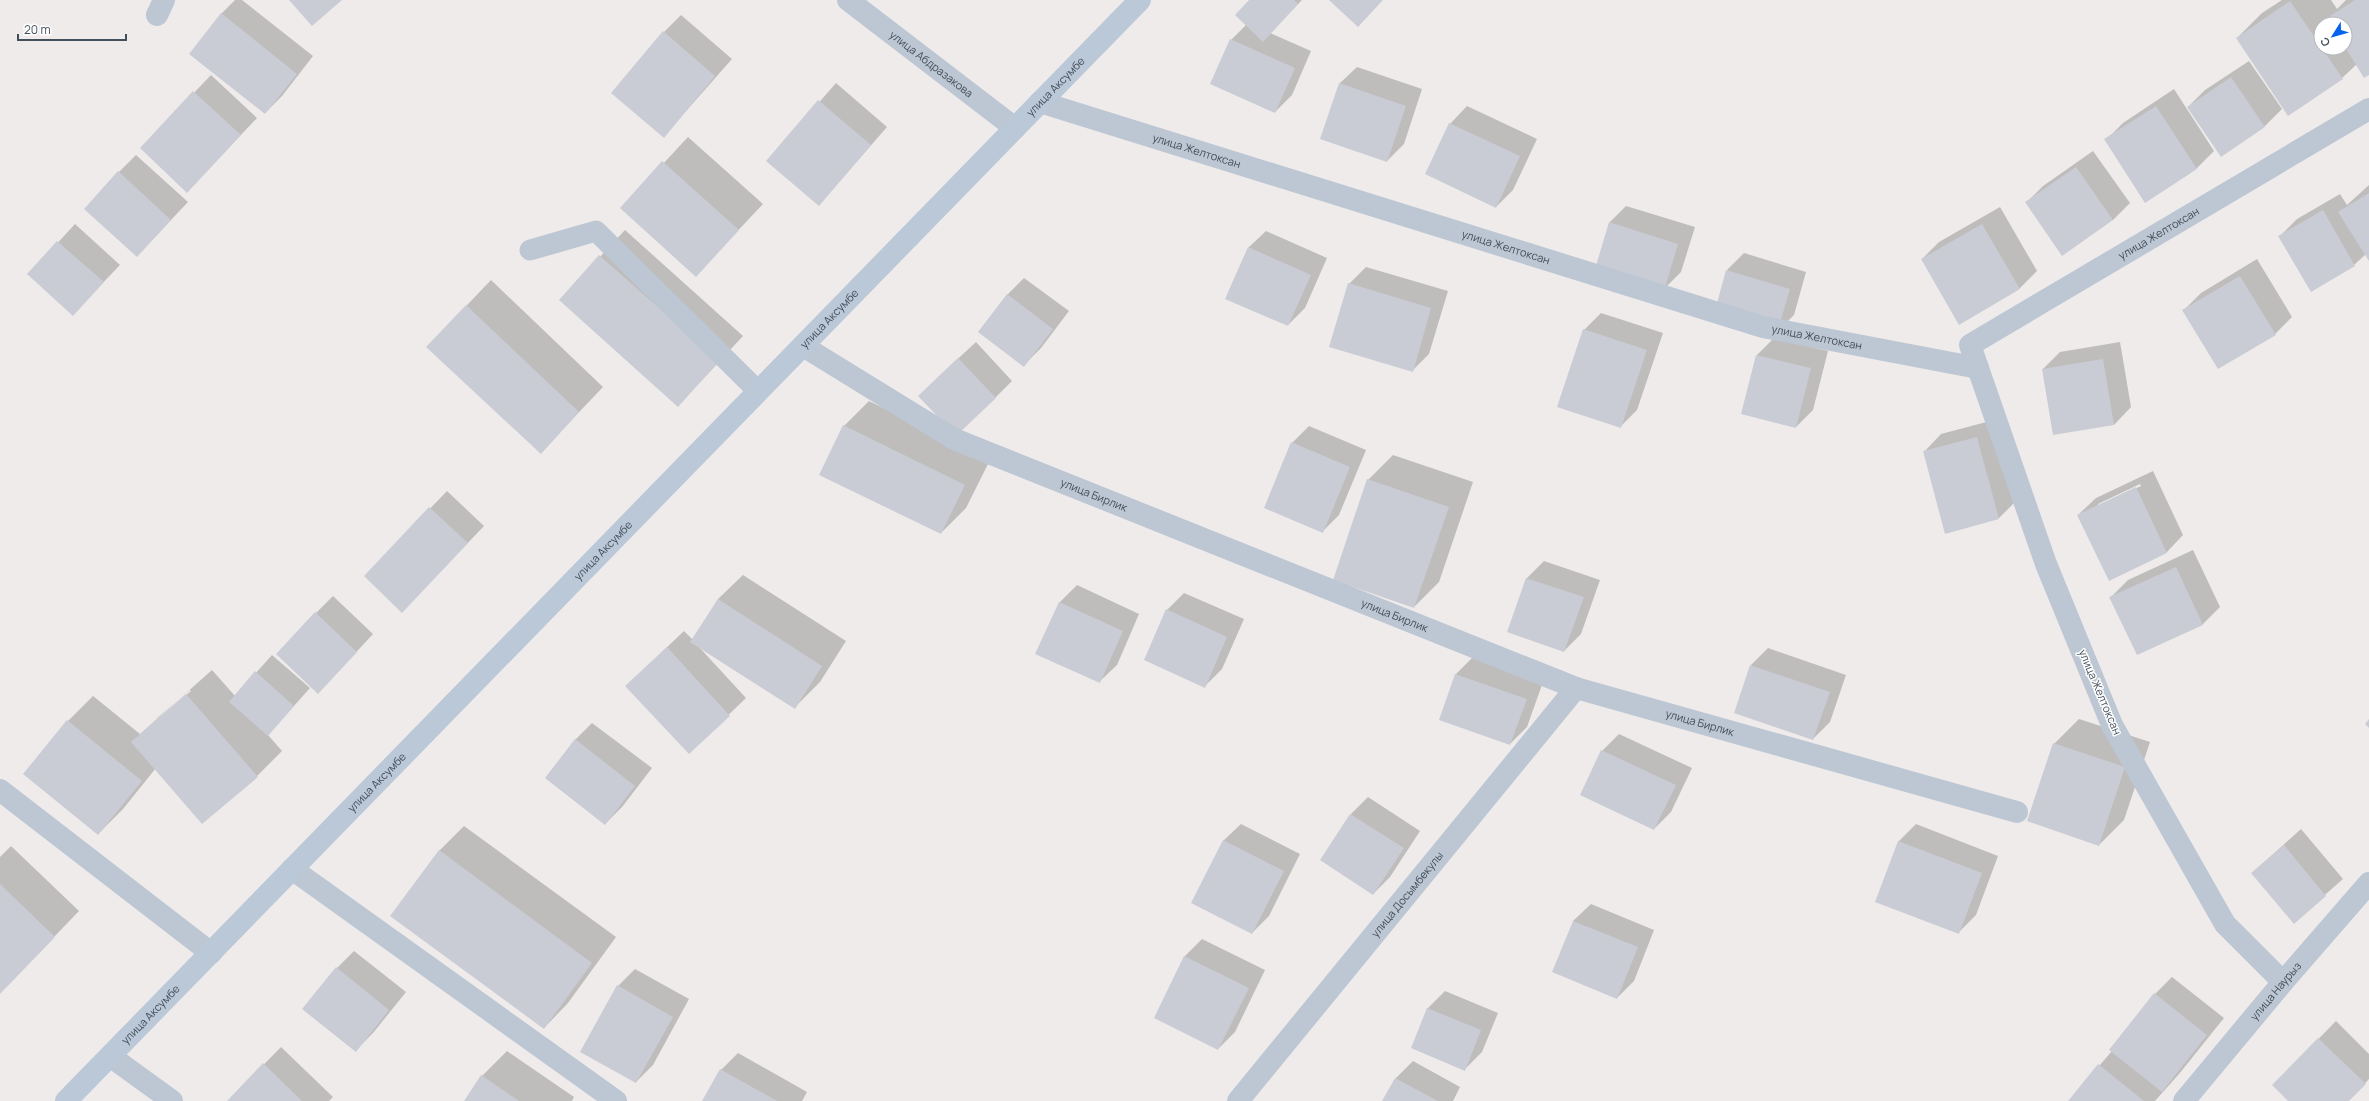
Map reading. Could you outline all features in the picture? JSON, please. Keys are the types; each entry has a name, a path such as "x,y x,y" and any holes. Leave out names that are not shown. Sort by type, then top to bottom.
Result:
{"main road":[{"name":"улица Аксумбе","path":"66,1101 1140,0"}],"street":[{"name":"улица Абдразакова","path":"848,0 1015,128"},
{"name":"улица Желтоксан","path":"1040,102 1763,327 1978,368"},
{"name":"улица Желтоксан","path":"2283,982 2225,924 2112,725 2046,564 1970,345 2369,109"},
{"name":"улица Бирлик","path":"803,346 954,439 1576,688 2017,812"},
{"name":"улица Досымбекулы","path":"1238,1101 1576,688"},
{"path":"0,790 211,952"},
{"path":"292,869 616,1101"},
{"name":"улица Наурыз","path":"2184,1101 2283,982 2369,883"},
{"path":"110,1056 172,1101"}],"lane":[{"path":"530,250 596,230 758,391"}],"building":[{"path":"289,0 342,0 312,26"},
{"path":"1249,0 1294,0 1298,4 1263,42 1235,15"},
{"path":"1329,0 1383,0 1358,27"},
{"path":"2355,0 2369,0 2369,75 2364,78 2351,56 2353,56 2353,16 2330,16"},
{"path":"2290,1 2313,35 2313,56 2327,56 2343,79 2288,116 2236,38"},
{"path":"221,13 297,74 265,114 189,54"},
{"path":"663,31 715,76 664,138 611,93"},
{"path":"1230,39 1295,68 1275,113 1210,84"},
{"path":"2231,77 2265,127 2221,157 2187,107"},
{"path":"1339,83 1406,106 1387,162 1320,139"},
{"path":"193,91 241,135 187,193 140,148"},
{"path":"818,100 871,145 819,206 766,161"},
{"path":"2156,106 2197,169 2145,203 2104,139"},
{"path":"1449,123 1520,156 1496,208 1425,174"},
{"path":"662,161 739,230 696,277 620,208"},
{"path":"2076,167 2113,220 2062,256 2025,202"},
{"path":"118,171 171,220 137,257 84,209"},
{"path":"2369,193 2369,261 2338,212"},
{"path":"2323,210 2355,266 2311,292 2278,236"},
{"path":"1609,222 1678,244 1664,291 1595,269"},
{"path":"1982,224 2020,289 1959,325 1921,259"},
{"path":"57,241 104,282 73,316 27,274"},
{"path":"1248,247 1311,275 1288,326 1225,299"},
{"path":"599,255 719,361 678,407 559,300"},
{"path":"1726,270 1790,289 1777,333 1714,314"},
{"path":"2240,276 2276,335 2218,369 2182,310"},
{"path":"1348,283 1431,308 1413,372 1329,347"},
{"path":"1007,294 1053,329 1024,367 978,332"},
{"path":"466,305 579,412 541,454 426,347"},
{"path":"1583,329 1647,350 1621,428 1557,407"},
{"path":"1756,355 1811,368 1796,428 1741,414"},
{"path":"958,358 996,398 956,436 918,396"},
{"path":"2103,359 2114,425 2053,435 2042,369"},
{"path":"843,425 965,485 941,534 819,475"},
{"path":"1977,437 1999,519 1945,534 1923,451"},
{"path":"1291,442 1350,467 1323,533 1264,508"},
{"path":"1367,479 1449,507 1414,608 1333,580"},
{"path":"2136,487 2167,553 2109,581 2077,515"},
{"path":"429,507 468,543 402,613 364,576"},
{"path":"2176,567 2203,625 2137,655 2109,597"},
{"path":"1526,578 1584,597 1564,652 1507,632"},
{"path":"718,599 822,666 795,709 690,642"},
{"path":"1059,602 1123,631 1100,683 1035,654"},
{"path":"1166,609 1227,637 1205,688 1144,660"},
{"path":"315,612 357,652 318,694 276,654"},
{"path":"667,647 730,716 689,754 625,686"},
{"path":"1750,665 1830,692 1813,740 1734,713"},
{"path":"255,671 294,706 268,736 229,702"},
{"path":"1455,674 1527,699 1510,745 1439,720"},
{"path":"186,694 258,777 202,824 131,742"},
{"path":"2369,719 2369,728 2365,724"},
{"path":"67,720 142,781 98,835 23,774"},
{"path":"575,739 635,786 605,825 545,778"},
{"path":"2053,743 2125,767 2099,846 2027,821"},
{"path":"1601,750 1676,785 1654,830 1580,795"},
{"path":"1350,814 1404,848 1373,895 1320,860"},
{"path":"1223,840 1284,871 1252,934 1191,903"},
{"path":"1898,841 1982,873 1959,934 1875,902"},
{"path":"2284,845 2326,896 2294,924 2251,873"},
{"path":"439,850 592,963 544,1029 390,916"},
{"path":"0,884 55,937 0,994"},
{"path":"1573,921 1638,947 1617,999 1552,972"},
{"path":"1184,956 1249,988 1218,1050 1154,1018"},
{"path":"336,967 389,1010 356,1052 302,1009"},
{"path":"617,985 673,1017 636,1083 580,1052"},
{"path":"2154,993 2207,1035 2162,1092 2109,1050"},
{"path":"1427,1008 1481,1030 1465,1071 1411,1048"},
{"path":"2318,1038 2366,1084 2349,1101 2288,1101 2272,1085"},
{"path":"263,1063 302,1101 227,1101"},
{"path":"2098,1064 2144,1101 2068,1101"},
{"path":"720,1069 777,1101 702,1101"},
{"path":"481,1075 519,1101 464,1101"},
{"path":"1395,1078 1438,1101 1382,1101"}]}
